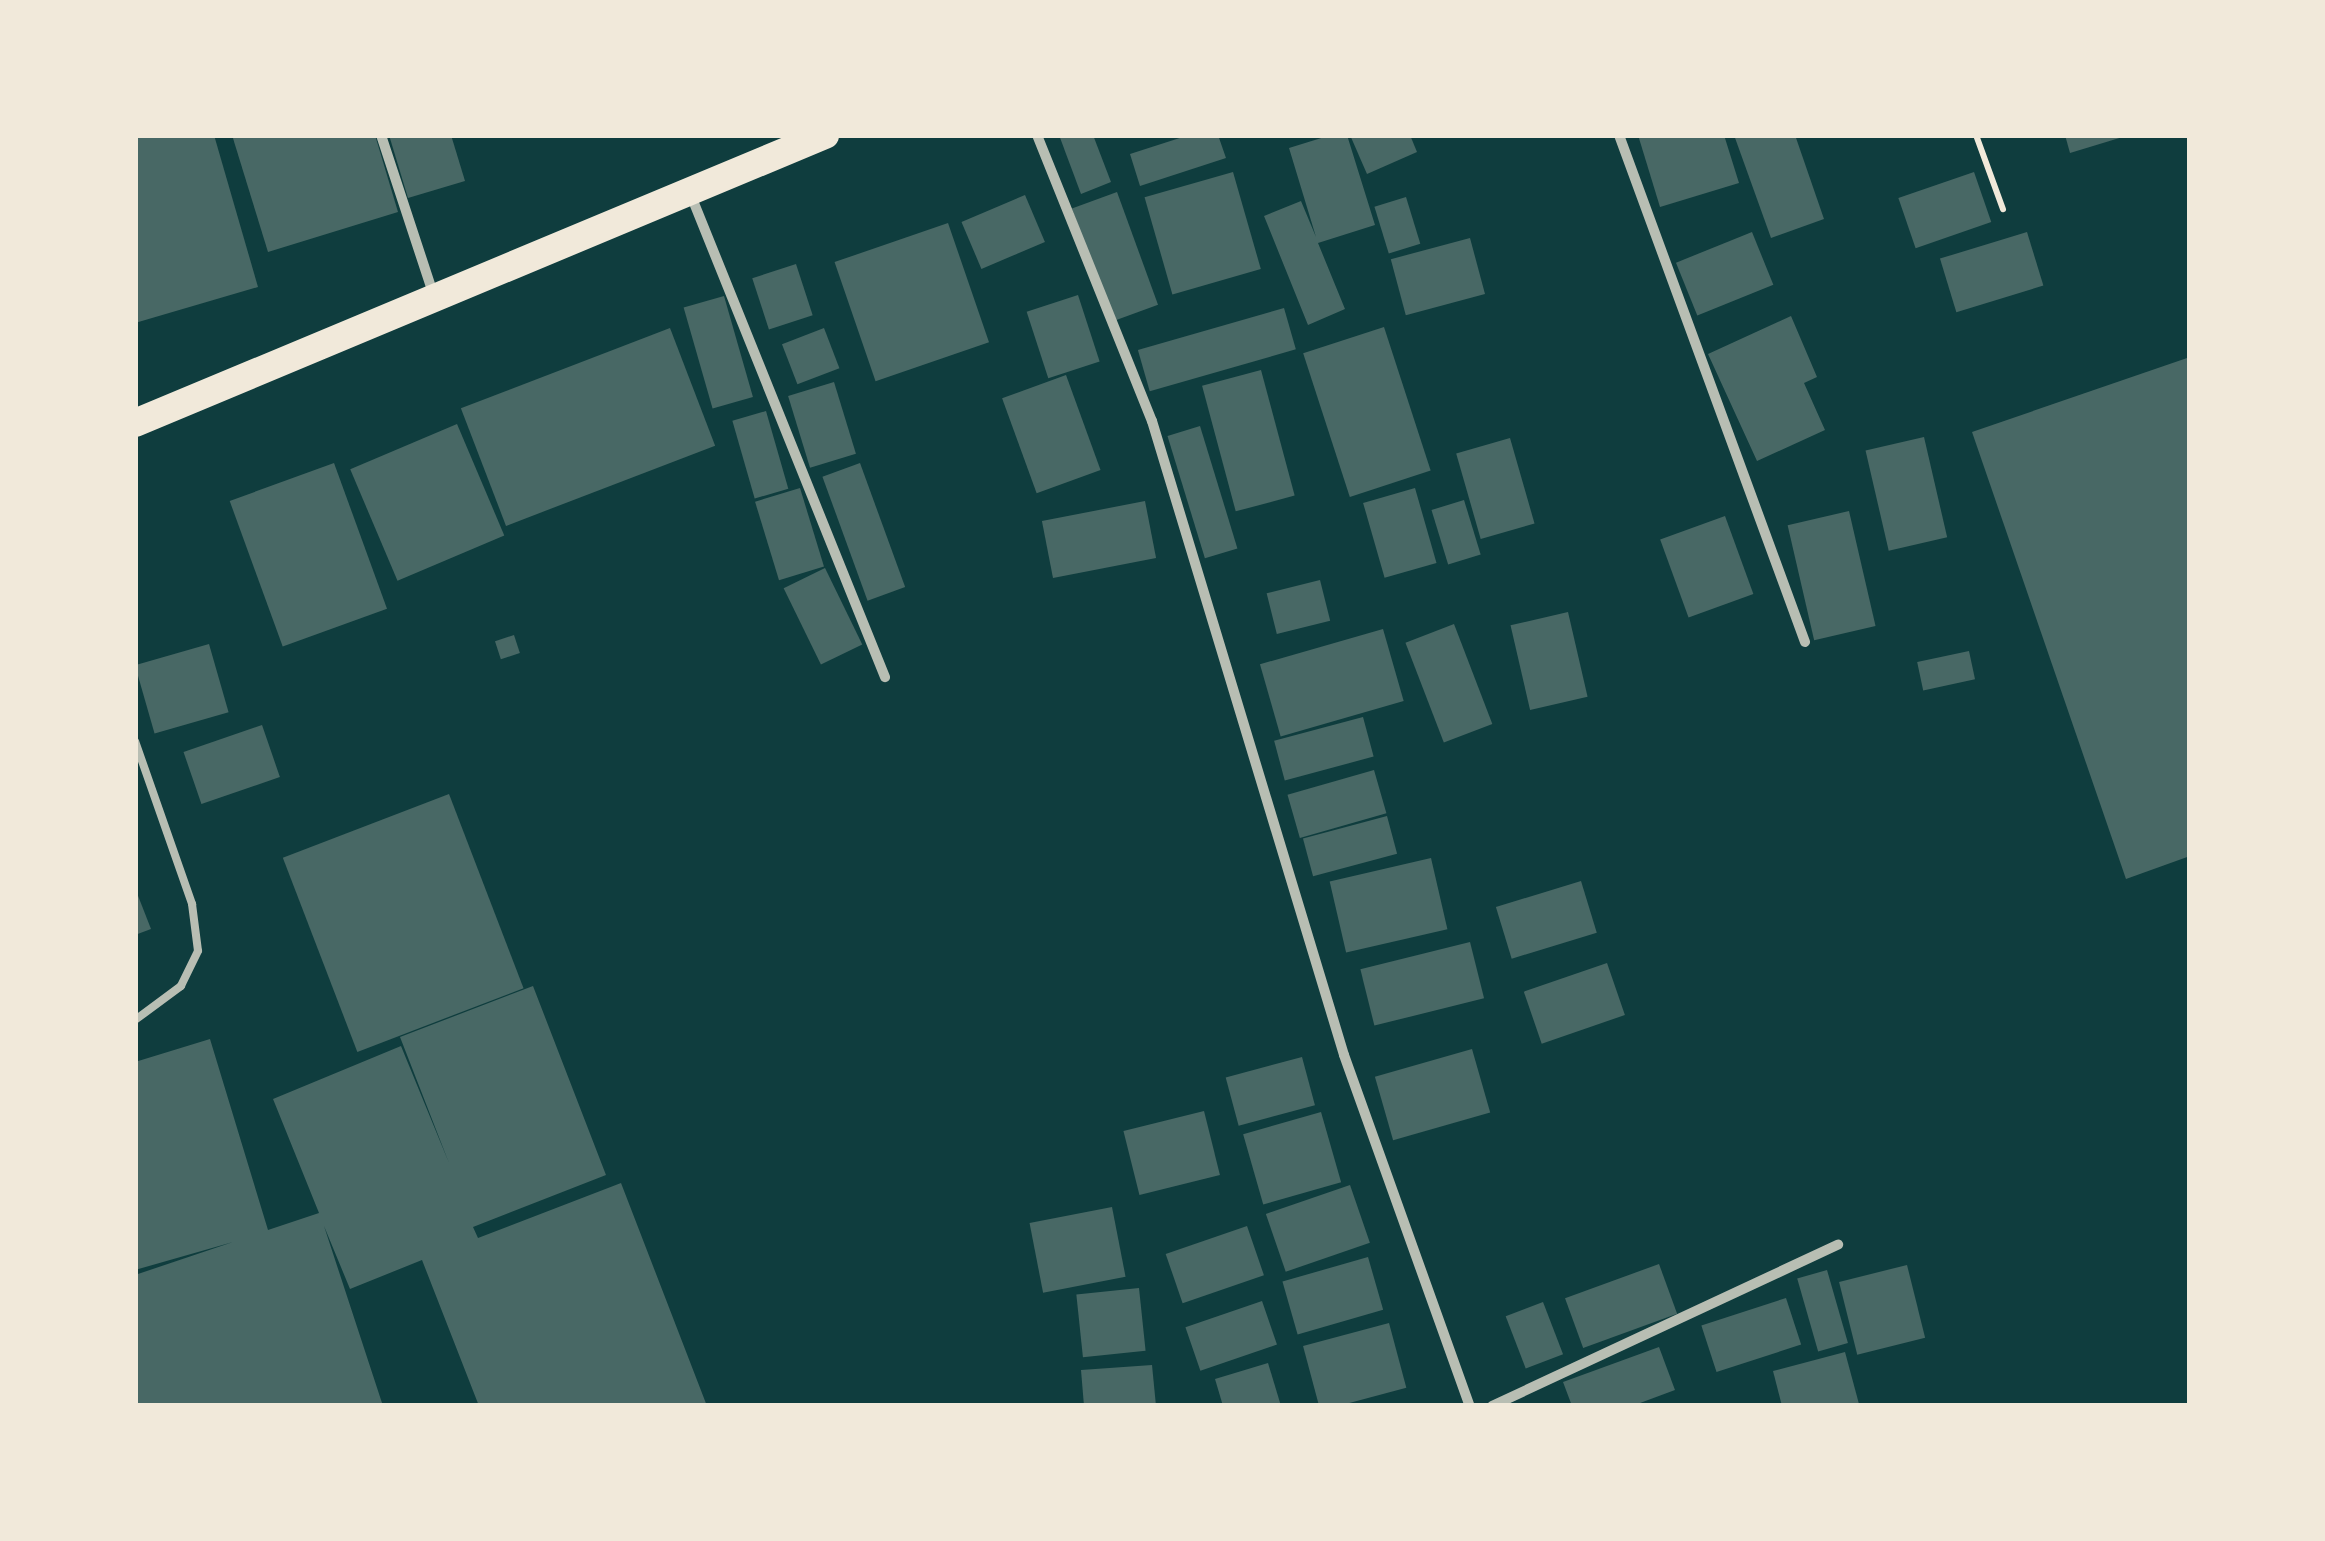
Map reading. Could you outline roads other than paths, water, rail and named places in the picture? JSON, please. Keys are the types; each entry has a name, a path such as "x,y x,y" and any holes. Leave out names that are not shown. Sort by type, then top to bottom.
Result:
{"highway":[{"path":"135,423 690,192 787,142 825,135"}],"street":[{"path":"381,135 435,298"},
{"path":"1037,135 1152,421 1344,1055 1470,1406"},
{"path":"1619,135 1805,642"},
{"path":"690,192 885,677"},
{"path":"1492,1406 1838,1245"}],"lane":[{"path":"135,741 192,904 198,952 181,986 135,1020"}]}
